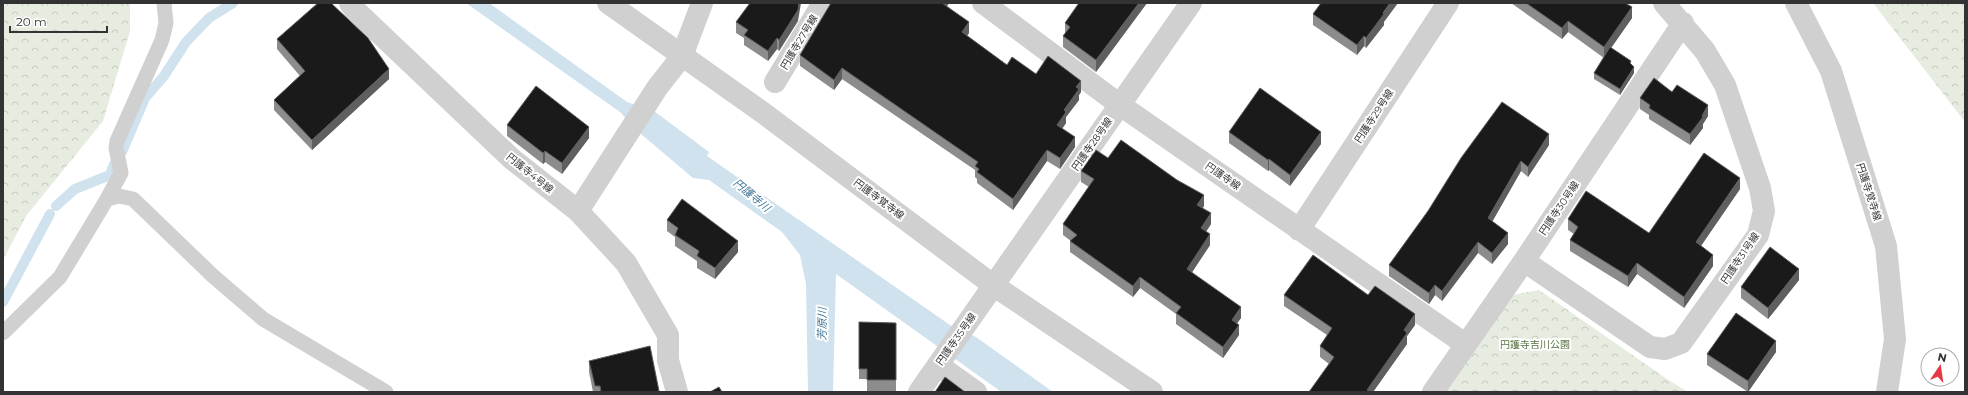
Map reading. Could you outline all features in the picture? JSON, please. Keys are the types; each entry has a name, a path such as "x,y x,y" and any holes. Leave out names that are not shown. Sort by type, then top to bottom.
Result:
{"street":[{"name":"円護寺4号線","path":"350,3 355,10 512,159 578,210 626,263 668,335 668,360 677,392"},
{"name":"円護寺覚寺線","path":"608,3 762,112 993,285 1152,392"},
{"path":"578,210 657,88 682,56 702,3"},
{"name":"円護寺27号線","path":"775,82 823,3"},
{"name":"円護寺線","path":"983,3 1120,105 1465,344"},
{"name":"円護寺28号線","path":"993,285 1191,3"},
{"name":"円護寺29号線","path":"1300,230 1448,3"},
{"name":"円護寺31号線","path":"1524,261 1650,347 1665,349 1681,342 1758,235 1764,211 1760,188 1728,92 1705,51 1664,3"},
{"name":"円護寺覚寺線","path":"1796,3 1831,71 1886,246 1895,339 1887,392"},
{"name":"円護寺30号線","path":"1433,392 1524,261 1682,23"},
{"name":"円護寺35号線","path":"919,392 993,285"},
{"path":"938,365 976,392"}],"lane":[{"path":"3,333 60,277 107,199 120,173 116,148 117,141 162,40 166,23 164,3"},
{"path":"107,199 119,196 133,199 213,276 263,319 386,392"}],"green space":[{"path":"3,3 130,3 130,31 103,121 26,216 3,260"},
{"path":"1873,3 1965,3 1965,122"},
{"name":"円護寺吉川公園","path":"1539,290 1688,392 1444,392 1512,295"}],"water":[{"path":"466,3 489,3 627,102 654,111 709,152 707,156 950,325 976,337 1053,392 1000,391 836,274 833,392 808,392 806,284 800,255 782,232 709,180 693,178 641,134 620,112"}],"building":[{"path":"318,3 331,3 368,38 389,69 312,140 274,100 305,71 277,39"},
{"path":"750,3 799,3 798,10 779,40 777,38 768,51 744,35 748,30 736,22"},
{"path":"831,3 942,3 969,22 962,32 1007,65 1012,57 1036,74 1048,56 1081,81 1076,87 1079,89 1064,110 1066,112 1057,125 1075,137 1060,158 1047,150 1013,199 977,172 979,169 975,166 978,162 842,68 834,80 800,55"},
{"path":"1079,3 1139,3 1096,60 1063,36 1070,27 1065,23"},
{"path":"1321,3 1390,3 1383,13 1384,14 1366,38 1364,36 1357,45 1313,14"},
{"path":"1526,3 1625,3 1632,7 1604,47 1568,21 1562,28"},
{"path":"1610,47 1631,61 1630,63 1634,67 1620,89 1594,73"},
{"path":"1654,78 1672,92 1677,85 1708,105 1702,116 1703,117 1690,134 1649,108 1650,105 1640,98"},
{"path":"536,86 589,127 562,163 545,151 543,153 507,125"},
{"path":"1260,88 1321,132 1290,175 1229,132"},
{"path":"1502,102 1549,134 1528,167 1521,161 1488,218 1508,233 1492,253 1478,242 1442,291 1435,285 1429,293 1389,265 1428,211 1461,158"},
{"path":"1121,140 1177,180 1204,195 1197,205 1211,213 1201,228 1210,234 1187,269 1241,307 1232,320 1239,325 1223,347 1176,313 1181,307 1140,277 1133,286 1070,241 1077,235 1063,224 1094,179 1081,171 1096,150 1108,158"},
{"path":"1704,153 1740,178 1696,242 1713,255 1684,297 1637,263 1628,276 1570,240 1578,227 1568,219 1586,191 1649,233"},
{"path":"682,199 738,241 715,268 697,256 699,251 675,235 678,228 667,220"},
{"path":"1770,247 1799,269 1768,308 1741,287"},
{"path":"1313,255 1368,295 1375,286 1415,314 1404,330 1407,333 1367,390 1370,392 1309,392 1334,357 1320,346 1332,328 1284,295"},
{"path":"1736,313 1776,341 1748,381 1707,354"},
{"path":"859,322 896,323 896,380 867,380 867,369 859,369"},
{"path":"650,346 659,391 601,392 600,386 595,386 589,361"},
{"path":"945,377 965,392 935,392"},
{"path":"719,387 722,392 710,392"}],"waterway":[{"path":"122,152 145,98 164,76 186,42 209,18 233,3"},
{"path":"56,206 75,189 110,175 114,164"},
{"path":"3,302 50,214"}],"water label":[{"name":"円護寺川","path":"752,195"},
{"name":"芳原川","path":"822,324"}]}
